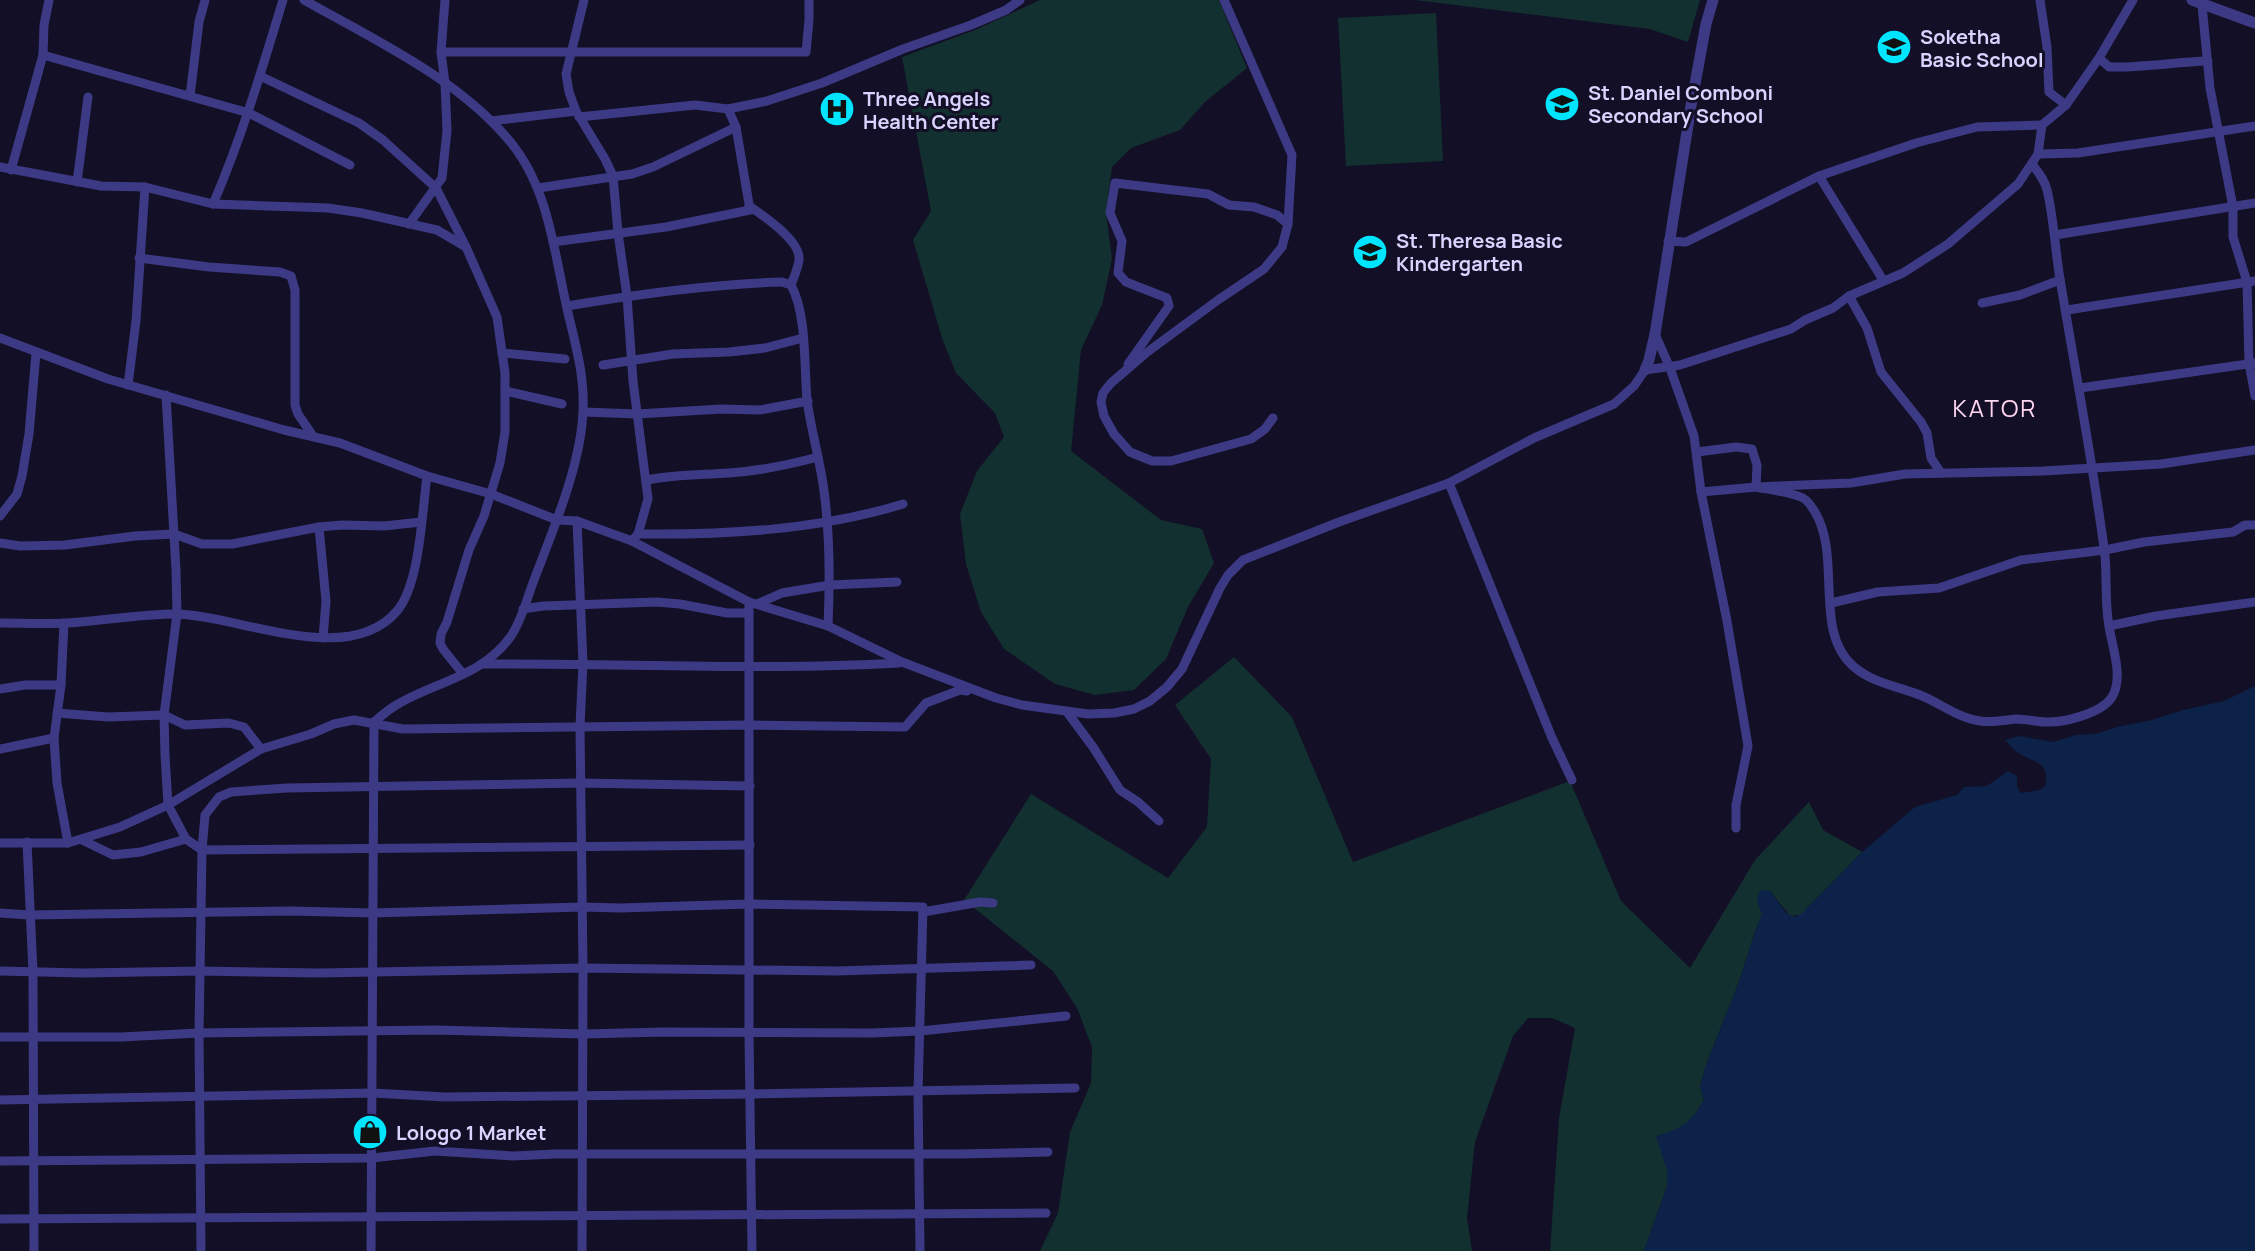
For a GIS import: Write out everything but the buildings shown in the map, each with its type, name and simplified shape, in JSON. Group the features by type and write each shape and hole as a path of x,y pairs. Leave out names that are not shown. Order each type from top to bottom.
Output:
{"street":[{"path":"11,170 43,55 49,0"},
{"path":"190,96 199,22 205,0"},
{"path":"213,204 249,113 283,0"},
{"path":"304,0 445,83 491,121 515,148 538,188 581,366 584,412 577,454 557,520 511,635 482,664 397,704 374,722"},
{"path":"409,224 442,178 447,131 441,52 445,0"},
{"path":"584,0 566,74 578,114 613,176 637,414 647,480 648,499 635,538"},
{"path":"441,52 806,52 809,0"},
{"path":"491,121 695,105 728,109 767,101 971,25 1006,10 1020,0"},
{"path":"1118,376 1264,269 1282,247 1288,224 1292,155 1224,0"},
{"path":"0,338 128,385 373,454 427,476 491,494 557,520 577,521 635,538 752,606 828,626 902,662 996,698 1070,713 1114,713 1134,709 1167,687 1182,669 1220,588 1243,560 1449,483 1534,438 1614,404 1634,386 1645,370 1655,334 1668,241 1706,24 1713,0"},
{"path":"2040,0 2049,92 2066,105"},
{"path":"1668,241 1686,242 1819,176 1916,143 1977,127 2042,125 2066,105 2099,58 2133,0"},
{"path":"2255,23 2200,2 2218,131 2233,207 2233,237 2251,281 2255,396"},
{"path":"43,55 249,113 350,165"},
{"path":"2099,58 2109,67 2208,61"},
{"path":"260,76 359,123 394,149 436,188 497,317 505,373 505,432 491,494 469,550 440,643 463,674"},
{"path":"77,182 88,97"},
{"path":"553,242 666,227 750,210 736,127 728,109"},
{"path":"1645,370 1670,368 1791,329 1833,308 1849,296 1903,273 1948,244 2018,184 2038,154 2042,125"},
{"path":"2038,154 2078,153 2255,126"},
{"path":"538,188 632,174 736,127"},
{"path":"1756,487 1805,499 1813,509 1824,532 1836,639 1852,666 1885,684 1985,722 2016,719 2056,722 2078,717 2112,698 2117,684 2109,626 2105,550 2047,187 2032,164"},
{"path":"0,167 101,186 145,187 213,204 328,208 362,213 437,230 466,247"},
{"path":"1819,176 1883,280"},
{"path":"1273,418 1265,429 1251,439 1171,461 1152,461 1130,452 1114,434 1104,416 1103,393 1169,306 1167,298 1126,282 1118,273 1122,241 1110,213 1115,183 1208,194 1229,205 1254,207 1277,215 1288,224"},
{"path":"128,385 136,321 145,187"},
{"path":"2055,235 2255,203"},
{"path":"749,206 794,241 799,260 791,285"},
{"path":"139,258 280,272 291,276 295,290 295,407 313,436"},
{"path":"1982,303 2020,295 2060,280"},
{"path":"2067,310 2251,281"},
{"path":"567,306 738,284 782,282 791,285 796,294 803,338 808,401 827,521 828,626"},
{"path":"1849,296 1867,328 1881,372 1921,422 1927,433 1931,458 1941,473"},
{"path":"1655,334 1694,436 1701,492 1748,746 1736,805 1736,828"},
{"path":"603,365 673,354 765,348 803,338"},
{"path":"0,516 17,494 22,476 36,353"},
{"path":"502,353 565,359"},
{"path":"2080,388 2252,363"},
{"path":"505,391 562,404"},
{"path":"166,395 177,614 164,715 168,805 186,839 202,850 750,845"},
{"path":"584,412 637,414 760,410 808,401"},
{"path":"1697,452 1736,447 1752,449 1757,465 1756,487"},
{"path":"1701,492 1851,483 1905,474 2161,464 2255,450"},
{"path":"647,480 674,474 772,469 818,457"},
{"path":"0,623 64,623 177,614 292,636 323,638 369,630 396,612 406,598 414,576 427,476"},
{"path":"1449,483 1552,738 1572,780"},
{"path":"635,538 827,521 867,515 903,504"},
{"path":"577,521 583,663 580,726 582,1251"},
{"path":"0,543 65,545 174,534 202,544 232,544 319,527 421,522"},
{"path":"1831,603 1878,592 1939,588 2021,560 2233,532 2245,525 2255,525"},
{"path":"319,527 326,601 323,638"},
{"path":"523,609 657,602 727,613 782,593 830,585 897,582"},
{"path":"2109,626 2255,602"},
{"path":"752,606 749,904 752,1251"},
{"path":"64,623 54,738 57,783 68,843"},
{"path":"482,664 824,667 902,662"},
{"path":"0,689 61,685"},
{"path":"0,843 68,843 120,827 168,805 261,749 354,720 403,729 750,725 905,727 926,703 960,690 1070,713 1120,790 1159,821"},
{"path":"57,713 108,717 164,715 185,725 229,723 244,727 261,749"},
{"path":"371,1251 374,722"},
{"path":"0,749 54,738"},
{"path":"201,1251 199,1033 202,850 205,815 213,803 224,794 287,788 580,783 750,786"},
{"path":"82,840 113,855 141,852 186,839"},
{"path":"27,842 33,972 34,1251"},
{"path":"923,912 980,902 993,903"},
{"path":"0,913 373,913 749,904 923,907 918,1092 920,1251"},
{"path":"0,971 261,973 583,968 837,971 1031,965"},
{"path":"0,1037 437,1030 583,1034 920,1031 1066,1016"},
{"path":"0,1100 372,1093 445,1097 1075,1088"},
{"path":"0,1161 372,1158 435,1151 513,1156 1048,1152"},
{"path":"0,1219 1046,1213"}],"green space":[{"path":"1040,0 1219,0 1247,68 1205,102 1180,130 1131,148 1112,167 1106,212 1112,259 1102,305 1081,350 1071,451 1161,520 1202,529 1214,563 1188,607 1166,659 1134,690 1095,695 1055,684 1004,649 981,612 966,564 960,514 977,471 1004,437 995,413 956,373 943,341 913,240 931,211 902,57 975,30"},
{"path":"1415,0 1700,0 1688,42 1650,29"},
{"path":"1436,13 1443,161 1346,166 1338,18"},
{"path":"1234,657 1292,717 1353,862 1570,781 1621,901 1690,968 1755,860 1809,802 1823,830 1862,852 1801,915 1790,916 1770,891 1757,899 1762,915 1706,1065 1700,1086 1704,1100 1685,1124 1657,1137 1667,1170 1667,1186 1644,1251 1550,1251 1559,1118 1575,1028 1552,1018 1528,1018 1513,1036 1475,1142 1467,1218 1472,1251 1040,1251 1058,1213 1070,1132 1091,1083 1092,1047 1077,1008 1053,971 964,900 1031,794 1168,878 1207,827 1211,759 1175,705"}],"water":[{"path":"2255,686 2255,1251 1644,1251 1667,1186 1667,1170 1656,1136 1684,1124 1704,1100 1700,1086 1706,1065 1762,915 1757,899 1760,890 1770,891 1786,913 1795,917 1862,852 1915,807 1957,795 1964,787 1987,786 2008,771 2017,776 2017,787 2021,793 2040,790 2046,785 2043,767 2018,753 2005,740 2020,736 2053,742 2076,735 2096,734 2224,701"}],"place":[{"name":"Soketha Basic School","path":"1894,47"},
{"name":"St. Daniel Comboni Secondary School","path":"1562,104"},
{"name":"Three Angels Health Center","path":"837,109"},
{"name":"St. Theresa Basic Kindergarten","path":"1370,252"},
{"name":"Lologo 1 Market","path":"370,1132"}],"district":[{"name":"KATOR","path":"1995,407"}]}
